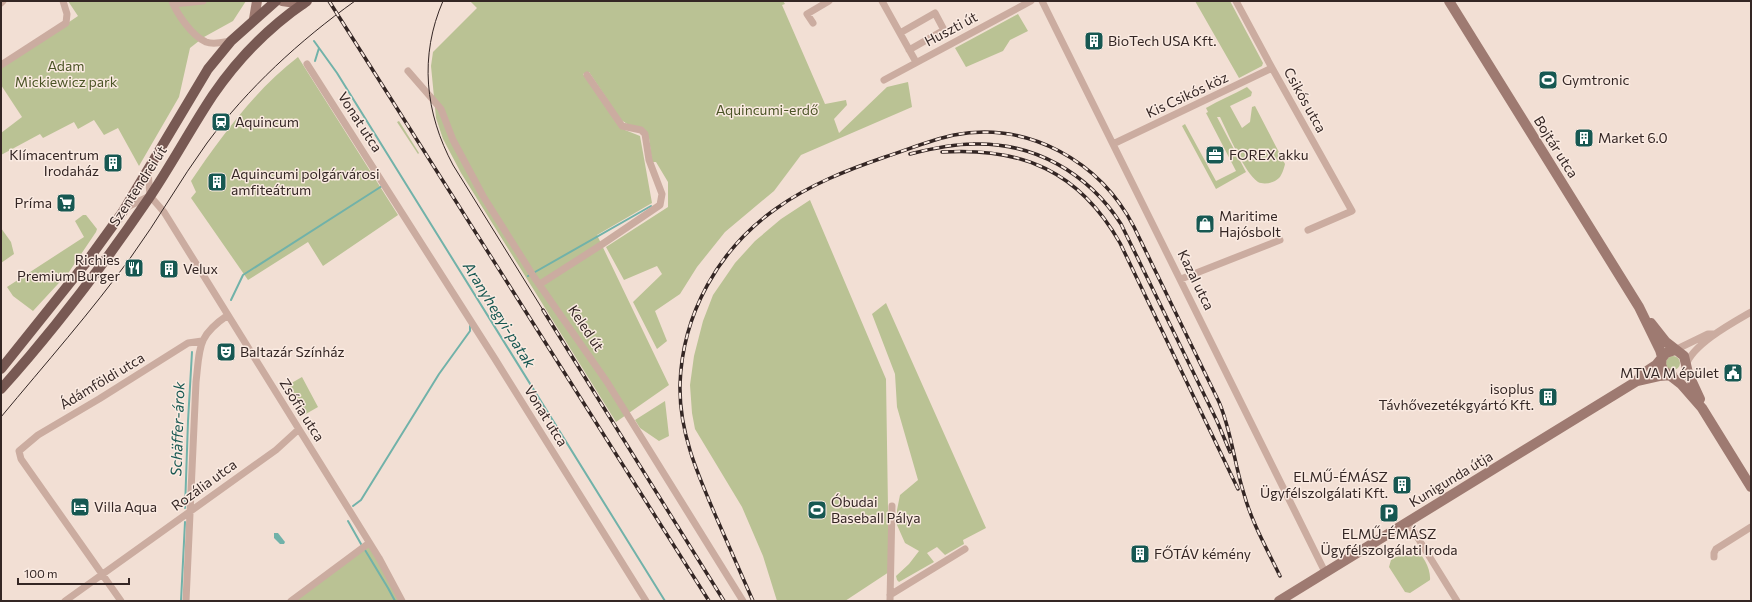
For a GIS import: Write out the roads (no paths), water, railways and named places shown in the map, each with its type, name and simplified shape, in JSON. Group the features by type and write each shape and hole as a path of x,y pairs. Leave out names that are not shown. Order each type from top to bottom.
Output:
{"main road":[{"name":"Szentendrei út","path":"1,369 85,264 126,208 192,93 208,69 254,19 276,1"},
{"name":"Szentendrei út","path":"1,389 89,282 150,196 213,94 264,34 305,2"}],"street":[{"path":"1,65 66,22 67,14 63,1"},
{"path":"203,1 173,3 178,14 197,36 207,42 232,42"},
{"path":"254,19 257,1"},
{"name":"Szentendrei út","path":"282,1 305,2"},
{"path":"813,23 807,14 829,1"},
{"path":"882,1 916,62"},
{"name":"Huszti út","path":"884,80 1020,3 1030,1"},
{"name":"Kazal utca","path":"1042,1 1325,572"},
{"name":"Csikós utca","path":"1236,1 1352,211 1308,230"},
{"name":"Bojtár utca","path":"1448,1 1639,307 1662,338 1675,350"},
{"path":"900,32 935,13 944,30 909,50"},
{"name":"Vonat utca","path":"307,64 487,346 646,601"},
{"name":"Kis Csikós köz","path":"1113,144 1272,68"},
{"name":"Keled út","path":"408,71 441,109 453,140 468,170 532,274 607,382 743,601"},
{"path":"540,284 660,205 662,194 649,160 645,134 640,130 622,126 587,75"},
{"path":"126,208 150,196 148,171"},
{"name":"Zsófia utca","path":"150,196 164,212 369,543 402,601"},
{"path":"1181,279 1280,240"},
{"name":"Bojtár utca","path":"1639,307 1662,357"},
{"name":"Kunigunda útja","path":"1279,601 1637,381 1659,376 1677,375 1681,373 1692,354 1715,334 1751,312"},
{"path":"186,601 196,382 202,341 209,329 228,315"},
{"name":"Kunigunda útja","path":"1637,381 1641,375 1656,365 1669,351 1675,350 1708,334 1715,334"},
{"name":"Ádámföldi utca","path":"102,574 21,459 19,451 38,435 188,344 202,341"},
{"path":"1675,350 1684,356 1686,366 1702,408"},
{"path":"1662,357 1662,368 1665,373 1681,384 1702,408 1751,487"},
{"name":"Rozália utca","path":"65,601 276,450 299,430"},
{"path":"890,598 892,506"},
{"path":"1408,522 1457,601"},
{"path":"1714,557 1716,549 1751,527"},
{"path":"291,601 369,543"},
{"path":"890,598 965,550"},
{"path":"102,574 121,601"}],"water":[{"path":"274,533 278,533 285,542 284,544 280,544 274,538"}],"waterway":[{"name":"Aranyhegyi-patak","path":"314,41 337,73 665,601"},
{"path":"315,61 319,48"},
{"name":"Schäffer-árok","path":"231,300 243,275 382,186"},
{"path":"528,276 651,206"},
{"path":"353,506 361,500 439,374 470,331 470,326"},
{"name":"Schäffer-árok","path":"185,508 192,352"},
{"path":"348,521 361,544"},
{"name":"Schäffer-árok","path":"181,601 185,522"},
{"path":"365,550 395,601"}],"tram line":[{"path":"1,417 68,338 116,277 141,243 197,157 240,103 257,84 294,49 355,1"},
{"path":"443,1 435,22 430,43 428,63 428,84 436,125 453,165 543,310"}],"railway":[{"path":"329,1 709,601"},
{"path":"753,601 710,503 686,437 680,385 682,359 696,308 721,263 738,243 756,224 789,200 815,185 843,173 927,142 954,135 982,132 1009,134 1035,141 1059,151 1082,165 1102,183 1120,204 1134,227 1219,402 1227,425 1247,505 1260,536 1280,576"},
{"path":"910,154 941,147 965,144 996,145 1017,148 1058,164 1093,190 1108,206 1121,224 1217,421 1230,452"},
{"path":"942,152 998,154 1023,160 1046,169 1067,181 1086,198 1104,218 1120,243 1238,489"},
{"path":"543,310 724,601"}],"place":[{"name":"BioTech USA Kft.","path":"1094,41"},
{"name":"Gymtronic","path":"1548,80"},
{"name":"Aquincum","path":"221,122"},
{"name":"Market 6.0","path":"1584,138"},
{"name":"FOREX akku","path":"1215,155"},
{"name":"Klímacentrum Irodaház","path":"113,163"},
{"name":"Aquincumi polgárvárosi amfiteátrum","path":"217,182"},
{"name":"Príma","path":"66,203"},
{"name":"Maritime Hajósbolt","path":"1205,224"},
{"name":"Richies Premium Burger","path":"134,268"},
{"name":"Velux","path":"169,269"},
{"name":"Baltazár Színház","path":"226,352"},
{"name":"MTVA M épület","path":"1733,373"},
{"name":"isoplus Távhővezetékgyártó Kft.","path":"1548,397"},
{"name":"ELMŰ-ÉMÁSZ Ügyfélszolgálati Kft.","path":"1402,485"},
{"name":"Villa Aqua","path":"80,507"},
{"name":"Óbudai Baseball Pálya","path":"817,510"},
{"name":"ELMŰ-ÉMÁSZ Ügyfélszolgálati Iroda","path":"1389,513"},
{"name":"FŐTÁV kémény","path":"1140,554"}],"park label":[{"name":"Adam Mickiewicz park","path":"66,74"},
{"name":"Aquincumi-erdő","path":"767,110"}]}
